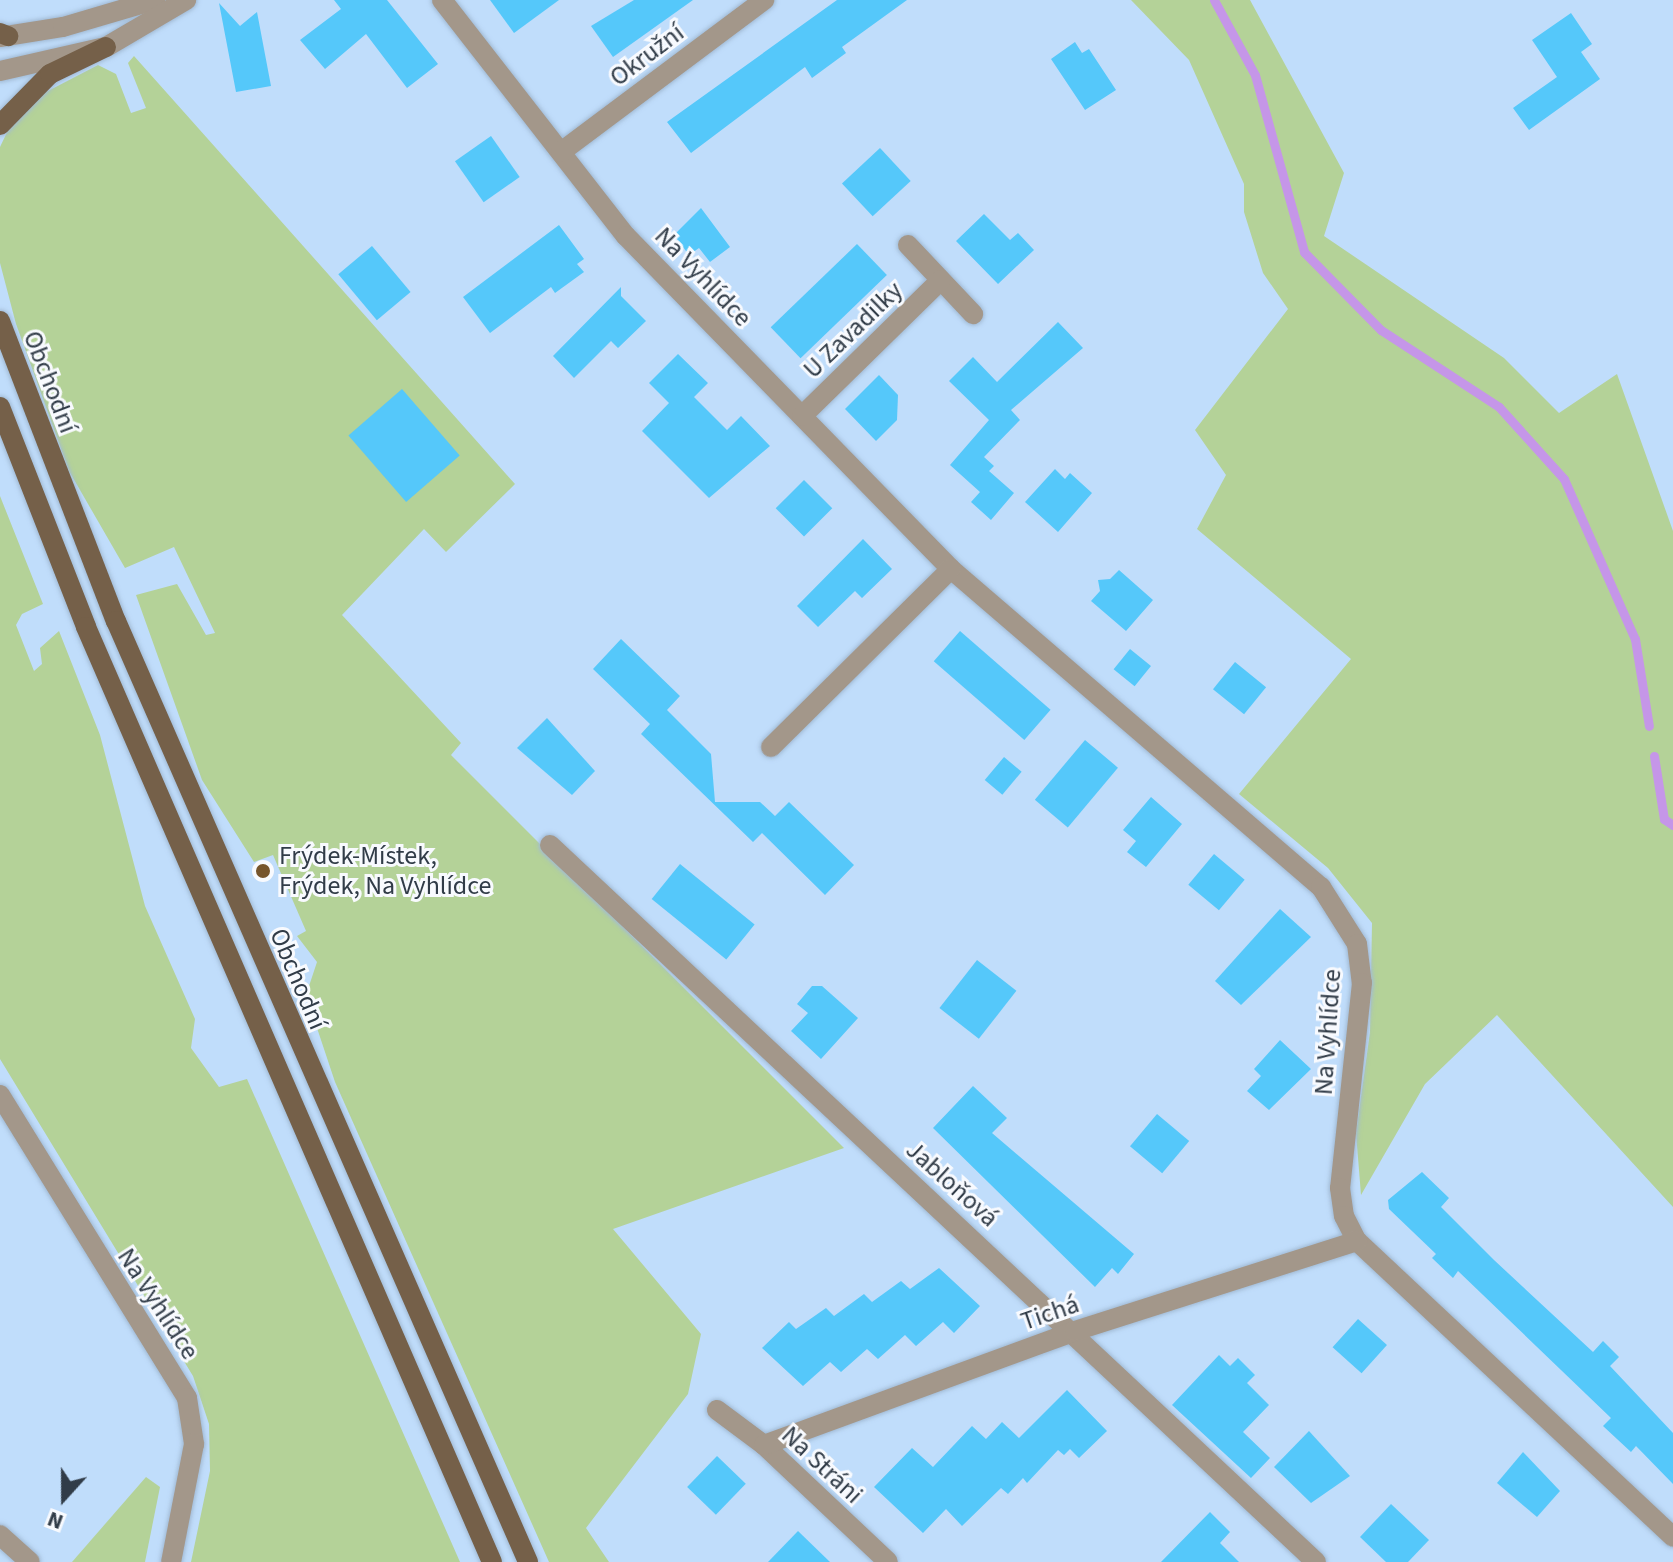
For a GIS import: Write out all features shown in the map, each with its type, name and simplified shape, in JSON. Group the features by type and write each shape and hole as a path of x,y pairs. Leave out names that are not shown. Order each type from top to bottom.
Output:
{"main road":[{"path":"0,125 50,74 106,47"},
{"name":"Obchodní","path":"0,321 116,621 528,1562"},
{"name":"Obchodní","path":"0,407 86,627 492,1562"}],"street":[{"path":"3,35 155,0"},
{"path":"0,71 106,47 186,0"},
{"name":"Na Vyhlídce","path":"442,0 626,236 951,569 1321,887 1357,944 1362,983 1340,1188 1344,1216 1357,1241 1673,1537"},
{"name":"Okružní","path":"561,152 764,0"},
{"name":"U Zavadilky","path":"908,245 973,314"},
{"name":"U Zavadilky","path":"802,416 941,280"},
{"path":"771,747 951,569"},
{"name":"Jabloňová","path":"550,845 1075,1331 1316,1562"},
{"name":"Na Vyhlídce","path":"0,1095 187,1398 194,1444 171,1562"},
{"name":"Tichá","path":"764,1445 1075,1331 1357,1241"},
{"name":"Na Stráni","path":"717,1410 764,1445 888,1562"},
{"path":"0,1535 30,1562"}],"green space":[{"path":"1131,0 1250,0 1344,173 1324,236 1504,358 1559,413 1617,374 1673,531 1673,1207 1497,1015 1425,1084 1361,1195 1356,1133 1370,1032 1372,923 1328,868 1239,794 1351,659 1197,529 1226,475 1195,430 1288,309 1263,273 1244,212 1244,184 1189,60"},
{"path":"134,56 515,484 446,552 424,529 342,615 461,743 451,755 844,1148 613,1229 701,1334 688,1394 586,1528 609,1562 549,1562 335,1082 306,995 317,962 297,936 306,931 273,855 254,862 202,780 136,595 177,584 206,635 215,633 174,547 125,568 69,471 16,324 0,263 0,147 10,126 46,92 98,65 116,74 131,113 146,108 128,63"},
{"path":"0,496 43,604 22,614 16,625 34,671 42,664 40,648 59,631 100,735 145,906 195,1019 191,1048 219,1087 247,1079 460,1562 191,1562 210,1471 209,1424 193,1376 0,1059"},
{"path":"146,1477 160,1487 145,1562 72,1562"}],"building":[{"path":"334,0 387,0 438,64 407,88 366,34 325,69 300,40 341,9"},
{"path":"490,0 559,0 514,33"},
{"path":"634,0 693,0 613,57 591,26"},
{"path":"837,0 907,0 842,47 846,53 812,78 805,67 691,153 667,122"},
{"path":"219,3 240,26 257,12 271,86 236,92"},
{"path":"1571,13 1592,44 1581,52 1600,79 1529,130 1513,108 1557,77 1532,40"},
{"path":"1075,42 1082,53 1089,49 1116,90 1085,110 1051,59"},
{"path":"491,136 520,177 484,202 455,161"},
{"path":"880,148 911,181 873,216 842,183"},
{"path":"701,208 730,247 710,262 699,248 689,255 674,235"},
{"path":"984,214 1010,240 1018,233 1034,250 998,284 956,241"},
{"path":"559,225 584,259 577,264 584,272 555,293 551,287 490,333 463,297"},
{"path":"857,244 887,275 801,358 771,327"},
{"path":"372,246 411,292 377,320 338,274"},
{"path":"621,287 621,296 646,321 618,348 611,341 574,378 553,356"},
{"path":"1058,322 1083,348 1011,410 1020,420 984,457 994,466 989,471 1014,493 991,520 971,502 980,492 950,465 989,420 949,381 973,357 997,382"},
{"path":"678,354 708,383 694,397 727,430 741,416 770,446 709,498 642,431 669,403 649,383"},
{"path":"879,375 898,395 897,420 876,441 845,409"},
{"path":"402,389 460,455 406,502 348,436"},
{"path":"1055,469 1065,479 1070,473 1092,493 1058,532 1025,502"},
{"path":"804,480 832,508 804,537 776,508"},
{"path":"863,539 892,569 862,598 855,591 818,627 797,606"},
{"path":"1119,570 1153,600 1126,631 1091,601 1100,591 1098,580 1110,579"},
{"path":"960,631 1051,710 1024,740 934,661"},
{"path":"621,639 680,696 667,710 711,754 715,802 760,802 775,816 789,802 854,865 825,895 762,833 753,842 641,734 650,724 593,669"},
{"path":"1130,649 1151,666 1135,686 1114,669"},
{"path":"1235,662 1266,687 1244,714 1213,689"},
{"path":"547,718 595,771 572,795 517,748"},
{"path":"1085,740 1118,768 1068,827 1035,800"},
{"path":"1004,757 1022,772 1002,795 985,780"},
{"path":"1151,797 1182,824 1146,867 1127,852 1136,841 1123,830"},
{"path":"1214,854 1245,880 1219,910 1188,885"},
{"path":"680,864 755,924 726,959 652,899"},
{"path":"1280,909 1311,937 1241,1005 1215,981"},
{"path":"977,960 1016,991 979,1039 939,1008"},
{"path":"812,986 822,986 858,1018 821,1059 791,1031 808,1013 797,1004"},
{"path":"1280,1040 1311,1069 1269,1110 1247,1091 1261,1076 1254,1069"},
{"path":"973,1086 1007,1118 992,1133 1134,1254 1118,1274 1112,1268 1095,1287 933,1128"},
{"path":"1157,1114 1189,1141 1162,1173 1130,1146"},
{"path":"1422,1172 1449,1198 1441,1207 1494,1260 1593,1352 1603,1341 1619,1357 1610,1366 1673,1433 1673,1484 1636,1446 1631,1452 1603,1426 1611,1418 1458,1271 1453,1278 1432,1258 1436,1254 1389,1209 1388,1200"},
{"path":"939,1268 980,1306 954,1333 943,1322 916,1346 905,1335 878,1359 867,1349 841,1372 830,1362 803,1386 762,1348 789,1322 796,1329 826,1308 834,1316 864,1294 872,1302 901,1281 910,1289"},
{"path":"1358,1319 1387,1345 1362,1373 1333,1347"},
{"path":"1219,1355 1230,1366 1238,1358 1255,1375 1247,1383 1269,1405 1243,1432 1270,1458 1251,1478 1172,1405"},
{"path":"1067,1390 1107,1431 1079,1458 1070,1449 1064,1455 1058,1450 1027,1483 1023,1478 1008,1494 1001,1488 962,1526 946,1509 923,1533 874,1487 912,1448 933,1467 972,1426 986,1439 1002,1422 1019,1438"},
{"path":"1309,1431 1350,1476 1311,1503 1274,1467"},
{"path":"1523,1452 1560,1491 1537,1517 1497,1483"},
{"path":"717,1456 746,1484 716,1515 687,1487"},
{"path":"1391,1504 1429,1540 1408,1562 1386,1562 1360,1537"},
{"path":"1210,1512 1230,1532 1220,1543 1239,1562 1161,1562"},
{"path":"798,1531 830,1562 768,1562"}],"waterway":[{"path":"1214,0 1255,75 1304,252 1381,330 1499,407 1564,479 1635,639 1649,726"},
{"path":"1654,756 1664,819 1673,825"}],"place":[{"name":"Frýdek-Místek, Frýdek, Na Vyhlídce","path":"263,871"}]}
